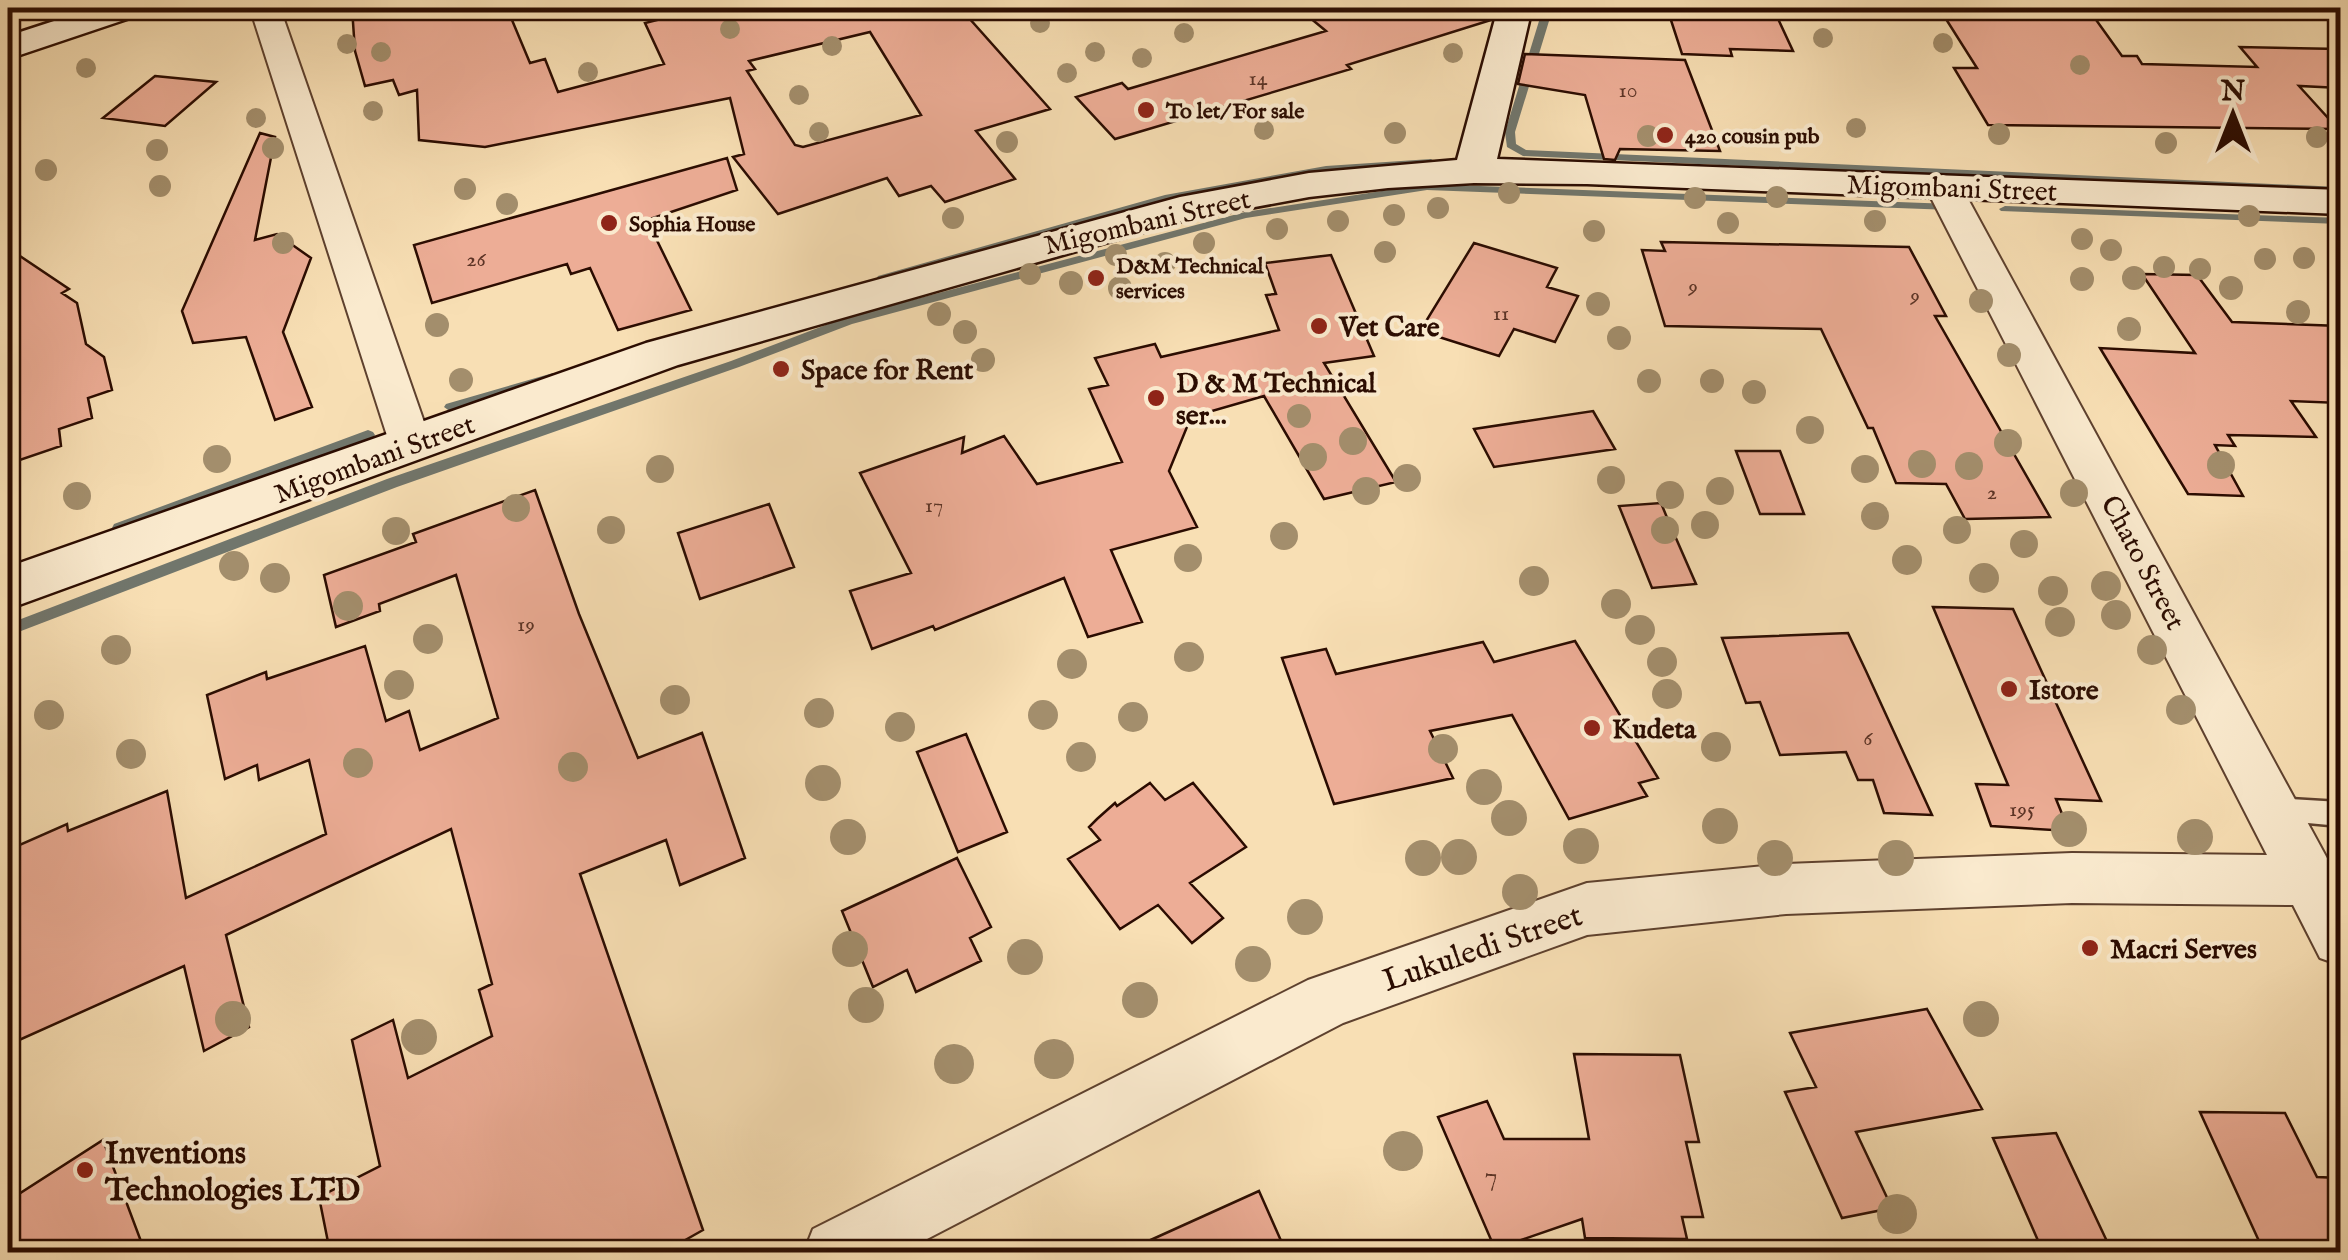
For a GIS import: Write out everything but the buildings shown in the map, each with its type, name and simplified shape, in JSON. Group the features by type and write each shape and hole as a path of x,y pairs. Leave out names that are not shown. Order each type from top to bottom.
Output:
{"main road":[{"path":"8,48 127,8"},
{"path":"1474,171 1516,8"},
{"name":"Migombani Street","path":"8,588 662,354 1180,209 1309,185 1474,171 2340,202"}],"street":[{"path":"265,8 411,445"},
{"name":"Chato Street","path":"1943,186 2340,939"},
{"name":"Lukuledi Street","path":"836,1252 1328,1000 1587,909 1786,889 2072,878 2310,880"}],"lane":[{"path":"2273,810 2340,814"}],"waterway":[{"path":"1548,8 1510,132 1511,145 1523,153 2340,190"},
{"path":"882,279 1165,198 1326,169 1431,162"},
{"path":"8,630 392,483 848,321 1245,215 1427,187 1951,207"},
{"path":"2005,209 2340,221"},
{"path":"451,407 553,377"},
{"path":"119,528 368,435"}],"place":[{"name":"To let/ For sale","path":"1146,110"},
{"name":"420 cousin pub","path":"1665,135"},
{"name":"Sophia House","path":"609,223"},
{"name":"D&M Technical services","path":"1096,278"},
{"name":"Vet Care","path":"1319,326"},
{"name":"Space for Rent","path":"781,369"},
{"name":"D & M Technical ser...","path":"1156,398"},
{"name":"Istore","path":"2009,689"},
{"name":"Kudeta","path":"1592,728"},
{"name":"Macri Serves","path":"2090,948"},
{"name":"Inventions Technologies LTD","path":"85,1170"}]}
